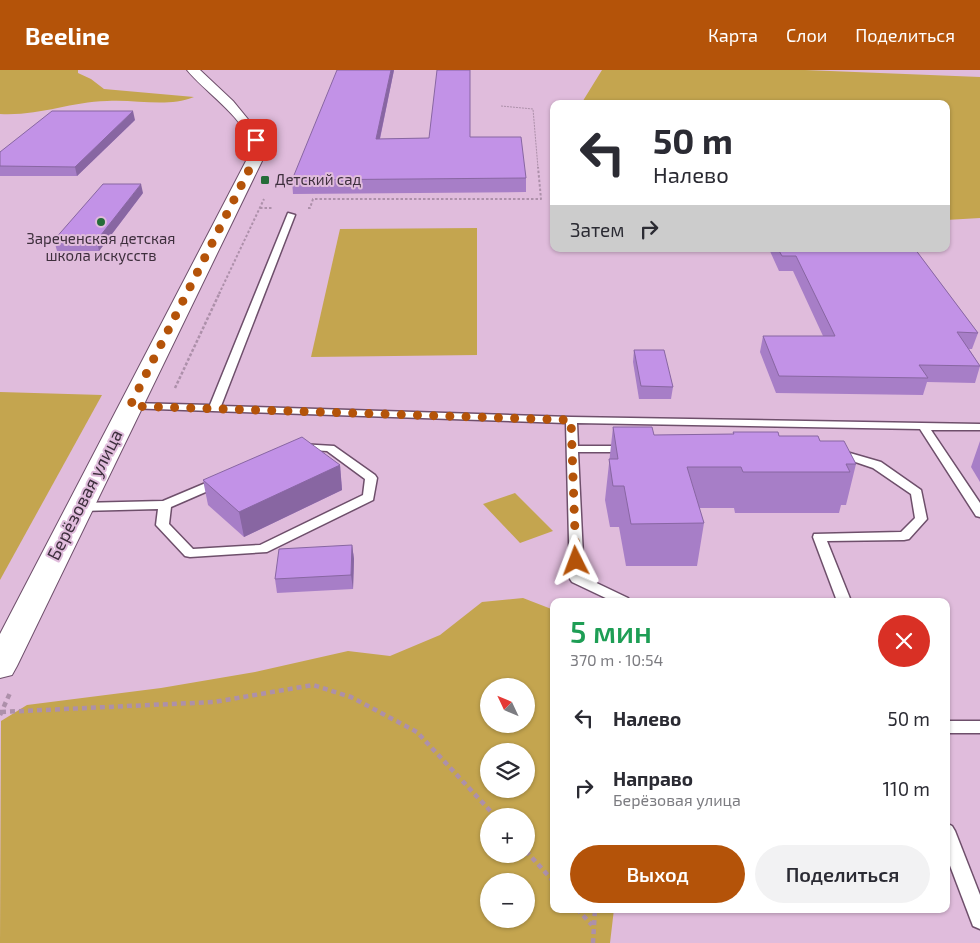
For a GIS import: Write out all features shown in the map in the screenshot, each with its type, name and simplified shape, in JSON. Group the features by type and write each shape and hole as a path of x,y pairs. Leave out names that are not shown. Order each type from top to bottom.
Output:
{"street":[{"name":"Берёзовая улица","path":"3,656 254,160 257,150 256,140 244,122 193,70"}],"lane":[{"path":"215,407 291,215"},
{"path":"130,406 215,407 571,420 980,427"},
{"path":"571,420 577,579 616,598"},
{"path":"924,427 980,513"},
{"path":"165,505 162,524 190,552 262,549 369,497 371,478 330,448 298,447 289,451"},
{"path":"571,448 638,449"},
{"path":"819,451 838,452 877,466 917,493 921,519 904,536 819,537 843,598"},
{"path":"80,507 165,505 227,478"},
{"path":"950,727 980,727"},
{"path":"950,841 980,920"}],"path":[{"path":"301,208 310,208 313,199 541,198 533,109 501,106"},
{"path":"260,208 273,208"},
{"path":"1,712 214,702 313,685 352,697 417,732 488,808"},
{"path":"535,861 550,878"},
{"path":"581,913 592,926"},
{"path":"593,943 592,926 594,913"}],"shaded area":[{"path":"0,70 78,70 78,73 91,79 104,89 194,97 162,103 93,102 28,113 0,114"},
{"path":"602,70 805,70 980,77 980,218 950,220 950,100 583,100"},
{"path":"477,228 477,355 311,357 340,229"},
{"path":"0,392 102,395 0,580"},
{"path":"515,493 553,531 520,543 483,504"},
{"path":"523,598 550,608 550,913 614,913 610,943 0,943 1,721 27,705 161,688 255,672 348,651 390,656 440,635 482,602"}],"building":[{"path":"337,70 391,70 376,139 429,138 437,70 470,70 470,137 521,137 526,178 292,180"},
{"path":"52,111 133,111 75,167 0,166 0,152"},
{"path":"103,184 141,184 97,240 54,240"},
{"path":"780,252 917,252 978,333 957,332 980,366 919,365 928,378 779,376 763,336 835,336 796,256 782,256"},
{"path":"634,350 664,350 673,387 641,386"},
{"path":"613,427 652,427 654,435 778,432 779,436 818,436 820,441 844,441 856,464 846,464 850,472 743,472 741,467 687,467 704,523 631,524 624,486 613,486 609,459 618,459"},
{"path":"302,437 340,465 239,512 203,480"},
{"path":"352,545 351,575 275,579 279,549"}],"place":[{"name":"Детский сад","path":"265,180"},
{"name":"Зареченская детская школа искусств","path":"101,222"}],"route":[{"path":"256,140 257,150 254,160 239,192 195,275 130,406 184,406 571,420 576,561"}]}
